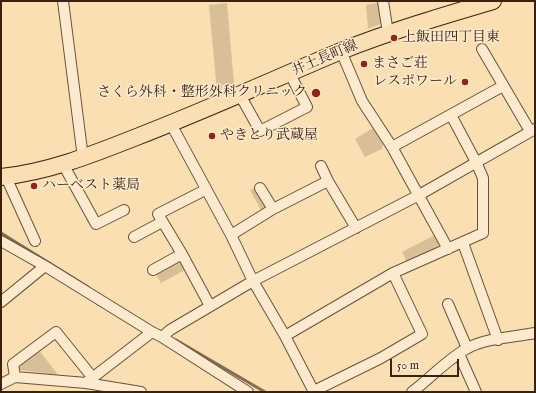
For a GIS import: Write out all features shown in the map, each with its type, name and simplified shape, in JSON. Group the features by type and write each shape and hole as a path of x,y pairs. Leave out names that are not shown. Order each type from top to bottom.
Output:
{"main road":[{"name":"井土長町線","path":"4,177 33,172 83,158 171,124 341,51 388,33 494,1"}],"street":[{"path":"63,1 75,105 83,158"},
{"path":"383,1 388,33"},
{"path":"165,334 253,281 419,195 533,130 503,86 482,49"},
{"path":"341,51 362,101 392,147 448,249"},
{"path":"240,95 260,131 307,107 290,74"},
{"path":"392,147 503,86"},
{"path":"286,336 393,273 483,233 483,178 451,115"},
{"path":"171,124 205,190 231,235 253,281 286,336 314,391 381,358 422,334 393,273"},
{"path":"63,164 96,224 124,210"},
{"path":"321,166 328,181 356,228"},
{"path":"4,177 35,241"},
{"path":"231,235 273,209 328,181"},
{"path":"260,188 273,209"},
{"path":"205,190 158,214 182,254 210,306"},
{"path":"134,237 162,222"},
{"path":"1,241 45,266 152,332 165,334 248,392"},
{"path":"462,243 498,340"},
{"path":"153,270 182,254"},
{"path":"1,302 45,266"},
{"path":"448,304 476,392"},
{"path":"15,377 13,364 56,332 89,380"},
{"path":"89,380 152,332"},
{"path":"412,392 432,374 463,351 479,343 535,333"},
{"path":"1,384 15,377 74,382 89,380 137,392"},
{"path":"74,382 76,392"}],"shaded area":[{"path":"381,2 384,18 381,24 368,29 366,5"},
{"path":"227,3 234,84 217,92 209,5"},
{"path":"373,128 383,144 382,149 365,157 355,139"},
{"path":"257,187 269,205 261,210 250,190"},
{"path":"435,235 439,242 437,248 408,264 402,252"},
{"path":"178,259 185,270 161,283 154,272"},
{"path":"39,350 58,375 20,370 18,365"}],"waterway":[{"path":"1,233 88,287"},
{"path":"176,340 265,392"}],"place":[{"name":"上飯田四丁目東","path":"394,38"},
{"name":"まさご荘","path":"364,64"},
{"name":"レスポワール","path":"465,82"},
{"name":"さくら外科・整形外科クリニック","path":"316,93"},
{"name":"やきとり武蔵屋","path":"212,136"},
{"name":"ハーベスト薬局","path":"34,186"}]}
